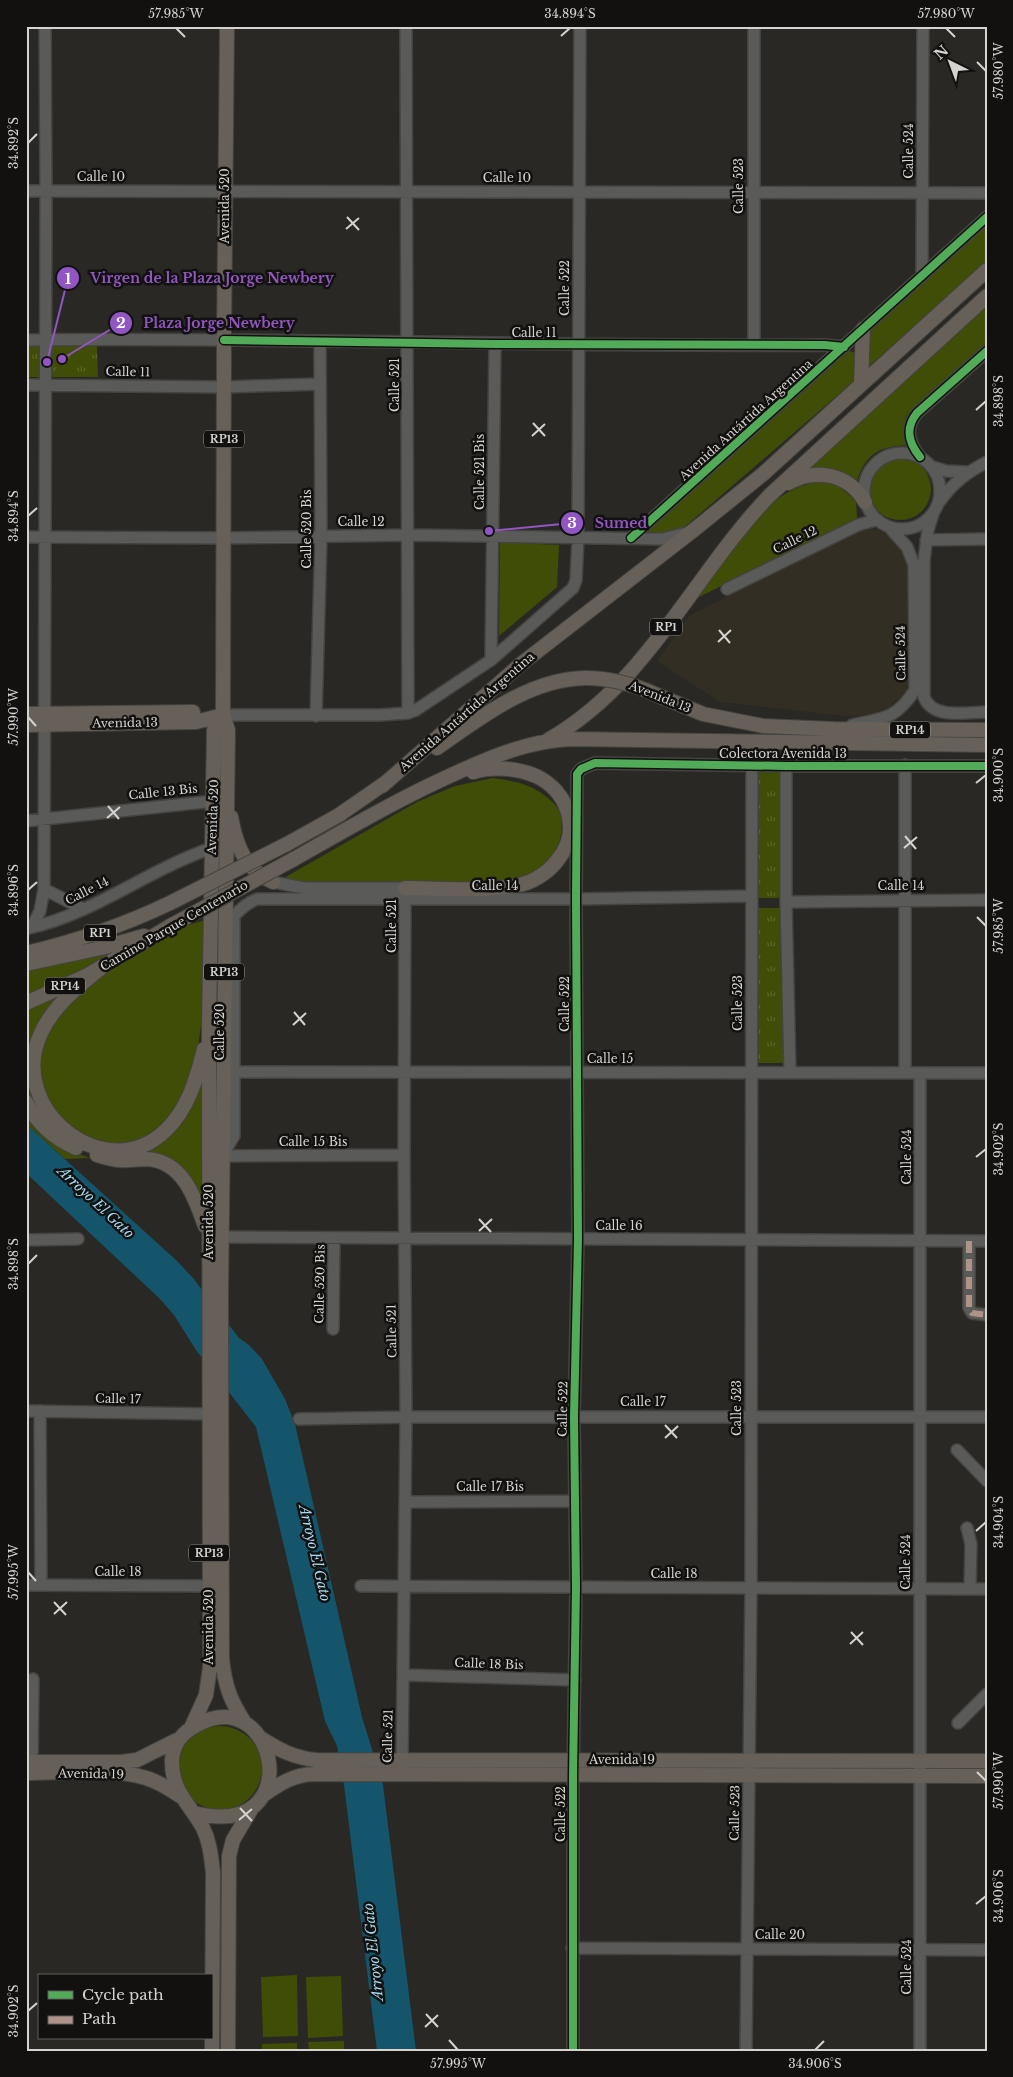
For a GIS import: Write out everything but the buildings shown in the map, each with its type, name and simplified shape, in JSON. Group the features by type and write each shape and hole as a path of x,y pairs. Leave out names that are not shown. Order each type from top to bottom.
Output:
{"main road":[{"name":"Avenida 520","path":"215,1238 222,1156 228,730 223,715 227,26"},
{"name":"Avenida Antártida Argentina","path":"382,786 521,664 695,530 763,474 987,270"},
{"path":"770,495 987,296"},
{"path":"861,384 863,329"},
{"path":"770,495 799,478 814,474 827,474 854,488 865,502"},
{"name":"RP1","path":"450,775 502,753 545,741 573,725 634,669 748,518 770,495"},
{"name":"Avenida 13","path":"287,844 339,815 483,716 514,698 551,684 585,678 601,678 626,682 704,714 747,724 780,728 987,730"},
{"name":"Avenida 13","path":"26,725 45,719 196,712 223,715"},
{"name":"Avenida 13","path":"26,714 45,719"},
{"name":"Avenida 520","path":"190,1728 206,1695 210,1667 210,1373 215,1238 209,1025 214,730 223,715"},
{"name":"RP14","path":"545,741 987,745"},
{"path":"406,894 524,884 554,866 568,844 571,828 568,809 558,794 537,777 513,770 496,768 460,775 450,775"},
{"name":"Camino Parque Centenario","path":"26,1004 102,967 169,927 370,816 450,775"},
{"path":"226,789 233,826 242,855 252,868 273,882"},
{"name":"Camino Parque Centenario","path":"26,953 58,946 112,929 170,903 287,844"},
{"name":"RP1","path":"26,964 123,942 169,927"},
{"path":"102,967 58,1005 41,1032 34,1055 34,1074 42,1101 54,1122 73,1137 98,1147 124,1150 142,1146 159,1136 174,1121 190,1094 202,1057 209,1025"},
{"path":"26,1102 42,1124 69,1145 94,1155 119,1160 148,1159 171,1167 183,1178 215,1238"},
{"name":"Avenida 520","path":"214,1294 222,1387 222,1659 229,1696 245,1722"},
{"name":"RP13","path":"177,1740 190,1728 203,1721 231,1718 245,1722 262,1739 268,1752 271,1766 270,1780 265,1794 252,1808 233,1840 229,1862 228,2051"},
{"name":"Avenida 19","path":"262,1739 281,1751 300,1758 316,1760 339,1767"},
{"path":"177,1740 172,1759 173,1778 180,1796 194,1813 209,1842 212,1872 212,2051"},
{"name":"Avenida 19","path":"28,1766 137,1760 177,1740"},
{"name":"Avenida 19","path":"402,1768 573,1760 920,1775 987,1776"},
{"name":"Avenida 19","path":"265,1794 286,1779 301,1774 339,1767 573,1775 919,1760 987,1762"},
{"name":"Avenida 19","path":"28,1766 122,1773 147,1779 166,1787 180,1796"},
{"name":"RP13","path":"194,1813 214,1818 234,1816 252,1808"}],"street":[{"path":"29,928 40,911 44,889 45,26"},
{"name":"Calle 521","path":"406,26 409,535 408,713"},
{"name":"Calle 522","path":"576,580 578,538 580,26"},
{"name":"Calle 523","path":"754,26 754,345"},
{"name":"Calle 524","path":"922,276 923,26"},
{"name":"Calle 10","path":"26,191 987,193"},
{"name":"Avenida Antártida Argentina","path":"630,538 987,217"},
{"name":"Calle 11","path":"26,340 825,345 844,347"},
{"name":"Calle 520 Bis","path":"316,716 321,536 320,342"},
{"name":"Calle 521 Bis","path":"491,660 495,344"},
{"path":"967,472 946,471 933,467 920,457 912,447 908,429 911,420 917,412 987,351"},
{"name":"Calle 11","path":"26,385 224,387 320,384"},
{"path":"865,502 864,487 868,473 878,462 891,454 905,453 920,457"},
{"name":"RP1","path":"865,502 869,512 876,520 890,528 906,530 915,528 933,514 952,485 967,472 987,462"},
{"name":"RP1","path":"933,467 939,478 941,490 939,503"},
{"name":"Calle 524","path":"933,514 926,540 924,560 924,697 929,707 940,712 987,712"},
{"name":"Calle 12","path":"727,589 858,525 876,520"},
{"name":"Calle 524","path":"833,729 885,718 894,714 905,706 915,690 914,565 907,547 890,528"},
{"name":"Calle 12","path":"26,537 224,538 409,535 672,538 695,530"},
{"path":"926,540 987,539"},
{"name":"Avenida Antártida Argentina","path":"408,713 429,703 491,660 565,597 573,588 576,580"},
{"name":"Avenida 13","path":"223,715 316,716 408,713"},
{"name":"Colectora Avenida 13","path":"581,768 596,763 752,766 987,766"},
{"path":"905,765 905,1073"},
{"name":"Calle 523","path":"746,2051 751,1588 752,766"},
{"path":"786,766 786,902 790,1073"},
{"name":"Calle 522","path":"573,2051 573,1760 576,1587 574,1417 578,1239 576,899 577,774 581,768"},
{"name":"Calle 13 Bis","path":"26,821 214,800"},
{"name":"Calle 14","path":"29,928 58,920 186,856 212,848"},
{"name":"Calle 14","path":"273,882 304,888 406,894 576,899 752,896"},
{"path":"44,889 83,909"},
{"name":"Calle 521","path":"402,1768 406,1502 404,1155 406,894"},
{"name":"Calle 14","path":"240,908 257,900 406,894"},
{"name":"Calle 14","path":"786,902 987,900"},
{"name":"Calle 520","path":"222,1156 234,1136 233,926 234,916 240,908"},
{"name":"Calle 15","path":"234,1072 987,1073"},
{"name":"Calle 524","path":"920,1073 920,2051"},
{"name":"Calle 15 Bis","path":"222,1156 404,1155"},
{"name":"Calle 16","path":"215,1238 987,1241"},
{"name":"Calle 520 Bis","path":"333,1330 334,1238"},
{"path":"26,1240 78,1239"},
{"path":"969,1241 969,1308 972,1314 987,1315"},
{"name":"Calle 17","path":"26,1411 210,1414"},
{"path":"40,1411 41,1585"},
{"name":"Calle 17","path":"299,1419 406,1417 987,1417"},
{"path":"957,1450 987,1481"},
{"name":"Calle 17 Bis","path":"406,1502 575,1501"},
{"path":"968,1528 971,1544 970,1589"},
{"name":"Calle 18","path":"26,1585 209,1586"},
{"name":"Calle 18","path":"361,1586 987,1589"},
{"name":"Calle 18 Bis","path":"403,1675 575,1680"},
{"path":"28,1766 33,1679"},
{"path":"958,1723 987,1694"},
{"name":"Calle 20","path":"572,1948 987,1950"}],"shaded area":[{"path":"876,529 891,537 902,548 907,565 908,690 880,715 843,716 720,702 657,661 690,615 860,531"}],"green space":[{"path":"987,224 987,262 867,368 870,328"},
{"path":"987,305 987,342 906,416 903,435 907,445 887,448 873,454 863,466 856,484 842,474 830,470 801,473"},
{"path":"26,346 97,346 98,377 26,377"},
{"path":"845,350 856,353 853,382 681,530 631,538"},
{"path":"894,458 906,458 922,467 929,477 931,489 929,501 922,511 906,520 894,520 883,515 874,506 869,495 869,483 874,472 883,463"},
{"path":"818,481 838,485 856,501 857,518 697,598 740,538 764,510 792,490"},
{"path":"500,542 559,545 557,587 499,636"},
{"path":"783,771 783,898 756,898 755,772"},
{"path":"493,778 520,783 538,791 548,798 560,812 562,824 556,853 549,864 533,874 503,883 304,883 282,879 417,802 455,786"},
{"path":"754,908 782,908 785,1063 758,1063"},
{"path":"205,920 203,1011 195,1069 173,1116 149,1138 114,1145 80,1137 61,1121 45,1098 38,1070 40,1041 58,1005 99,974 169,931"},
{"path":"124,946 58,983 26,998 26,969"},
{"path":"72,987 46,1014 34,1034 29,1057 31,1080 39,1102 52,1121 68,1137 89,1148 111,1153 135,1151 147,1148 163,1140 173,1130 188,1106 203,1071 205,1214 193,1186 173,1162 153,1153 111,1155 86,1149 61,1136 50,1127 33,1106 26,1090 26,1011"},
{"path":"26,1110 73,1152 90,1158 65,1159 26,1124"},
{"path":"212,1726 228,1726 244,1733 255,1744 262,1760 259,1784 250,1798 244,1803 228,1810 212,1810 196,1803 185,1792 178,1776 178,1760 185,1744 196,1733"},
{"path":"297,1975 298,2036 263,2037 261,1977"},
{"path":"341,1976 343,2036 308,2038 306,1977"},
{"path":"344,2041 344,2051 309,2051 308,2042"},
{"path":"297,2043 297,2051 262,2051 262,2044"}],"water":[{"name":"Arroyo El Gato","path":"26,1124 176,1260 193,1278 239,1338 249,1345 262,1359 285,1399 295,1424 362,1717 383,1785 416,2051 377,2051 344,1785 337,1746 325,1721 256,1427 196,1350 174,1315 160,1299 26,1173"}],"marked path":[{"path":"969,1241 969,1308 972,1313 987,1315"}],"cycle path":[{"path":"631,538 987,217"},
{"path":"224,340 495,344 825,345 844,347"},
{"path":"920,457 913,446 910,435 913,419 917,413 987,351"},
{"path":"573,2051 573,1775 576,1587 574,1417 578,1239 577,774 581,769 595,763 786,766 987,766"}],"place":[{"name":"Plaza Jorge Newbery","path":"62,359"},
{"name":"Virgen de la Plaza Jorge Newbery","path":"47,362"},
{"name":"Sumed","path":"489,531"}]}
